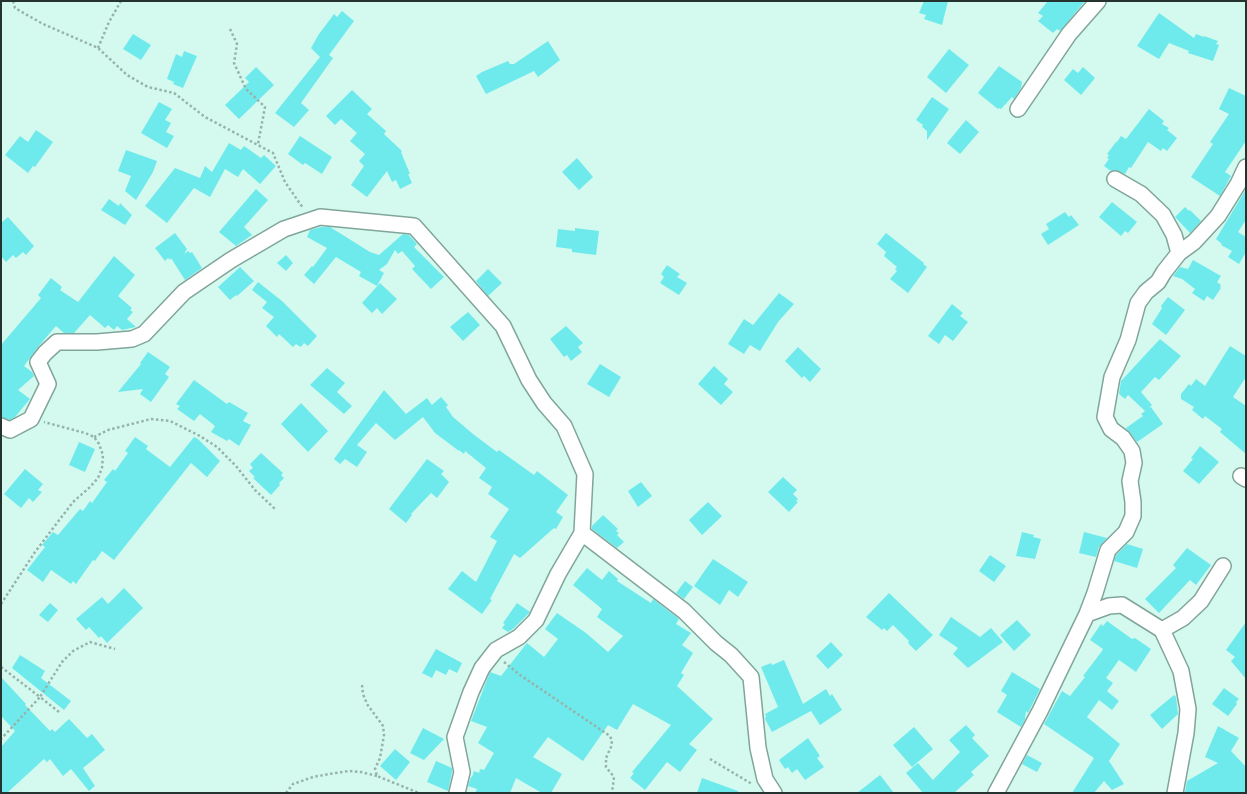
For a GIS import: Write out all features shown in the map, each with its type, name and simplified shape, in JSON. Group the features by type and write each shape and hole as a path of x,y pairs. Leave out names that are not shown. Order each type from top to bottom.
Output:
{"street":[{"path":"1018,110 1069,34 1098,1"},
{"path":"996,793 1040,711 1087,614 1108,550 1126,532 1132,516 1133,502 1130,481 1134,463 1132,451 1123,438 1110,429 1105,418 1112,377 1128,340 1138,303 1146,292 1158,282 1179,253 1194,242 1218,216 1246,167"},
{"path":"1115,179 1141,194 1163,215 1174,235 1179,253"},
{"path":"1,426 10,430 31,419 48,384 38,362 57,342 114,341 132,339 144,334 184,292 231,260 284,229 320,217 414,226 503,326 529,380 544,403 564,426 584,474 582,533 558,574 536,620 519,637 496,650 482,668 475,684 454,737 462,772 457,793"},
{"path":"582,533 684,611 731,655 751,677 758,748 765,779 774,793"},
{"path":"1162,630 1183,618 1201,601 1223,566"},
{"path":"1087,614 1109,606 1122,605 1162,630 1181,671 1188,709 1186,733 1175,793"}],"path":[{"path":"13,1 15,8 43,24 98,48 127,75 148,87 174,93 205,117 274,154 285,182 311,220"},
{"path":"98,48 109,22 121,1"},
{"path":"230,29 237,44 234,63 246,88 265,107 258,144"},
{"path":"1,604 35,552 73,502 98,478 102,468 103,455 94,437 31,419"},
{"path":"94,437 108,430 151,419 170,422 200,436 217,447 236,466 255,490 275,509"},
{"path":"1,739 40,697 62,662 74,652 90,642 115,650"},
{"path":"494,653 520,675 610,736 612,741 606,758 606,767 614,777 612,793"},
{"path":"1,667 59,712"},
{"path":"362,685 362,694 383,726 384,735 380,758 375,769 377,776"},
{"path":"710,758 754,785"},
{"path":"286,793 293,784 321,775 349,771 377,776 419,793"}],"building":[{"path":"924,1 948,1 942,25 924,19 926,15 919,13"},
{"path":"1048,1 1085,1 1060,31 1057,29 1053,33 1038,21 1043,16 1038,13"},
{"path":"342,11 354,21 329,55 333,58 301,103 309,110 294,127 275,113 320,57 311,48 334,14 337,17"},
{"path":"1159,13 1194,38 1196,34 1218,41 1216,44 1219,45 1213,61 1188,53 1189,51 1169,43 1159,59 1137,46"},
{"path":"133,34 151,45 141,60 123,49"},
{"path":"548,41 560,60 538,77 534,71 486,94 476,76 508,61 510,64 514,64"},
{"path":"949,49 969,65 946,93 927,77"},
{"path":"184,51 197,56 183,88 167,79 176,54 182,57"},
{"path":"999,66 1022,82 1021,88 1014,99 1012,97 1001,109 998,109 978,93"},
{"path":"256,67 274,85 239,119 225,105 249,82 245,78"},
{"path":"1083,67 1095,78 1081,95 1064,80 1073,69 1078,73"},
{"path":"1229,88 1246,96 1246,141 1225,172 1231,176 1220,196 1191,177 1213,144 1210,142 1229,114 1219,109"},
{"path":"352,90 372,109 367,114 386,131 384,134 402,151 412,183 400,189 396,180 392,182 387,171 367,197 351,185 364,166 359,161 365,154 350,141 357,133 341,119 335,125 326,116"},
{"path":"932,97 949,109 927,140 927,131 916,120"},
{"path":"159,102 172,109 165,120 171,123 166,132 174,136 167,148 141,133"},
{"path":"1149,109 1164,121 1162,124 1169,128 1167,130 1177,138 1167,151 1163,148 1161,151 1148,142 1125,174 1115,170 1111,171 1104,166 1109,159 1107,154 1121,136 1126,139"},
{"path":"966,120 979,132 960,154 947,143"},
{"path":"36,130 53,142 35,167 33,166 28,173 5,155 20,136 28,142"},
{"path":"300,136 332,157 322,174 305,163 303,165 288,154"},
{"path":"229,143 241,150 244,146 261,158 264,155 276,166 260,184 243,169 238,177 225,169 210,197 194,188 167,223 145,206 175,168 200,178 205,166 212,172"},
{"path":"126,150 157,161 153,172 136,200 125,191 131,176 118,171"},
{"path":"577,158 593,177 579,190 562,172"},
{"path":"256,189 268,200 244,227 252,235 236,246 219,232"},
{"path":"1246,189 1246,220 1238,232 1246,237 1246,252 1239,264 1228,257 1232,251 1221,245 1216,239"},
{"path":"109,199 119,206 120,203 132,215 125,225 101,210"},
{"path":"1112,202 1137,222 1128,233 1125,231 1121,236 1099,217"},
{"path":"1185,207 1201,221 1190,233 1175,217"},
{"path":"1065,212 1069,217 1071,215 1079,225 1048,245 1041,234 1049,229 1046,224"},
{"path":"8,217 34,246 26,255 23,252 16,258 13,255 6,262 1,256 1,223"},
{"path":"330,227 370,252 379,255 403,234 409,235 417,244 414,247 444,277 431,289 412,269 415,266 402,251 398,254 395,250 387,264 379,270 384,273 377,286 359,276 361,272 336,257 314,284 304,275 313,267 327,248 307,237 310,230"},
{"path":"575,228 599,231 596,255 572,252 572,249 556,247 558,229 575,231"},
{"path":"175,233 187,249 184,254 188,251 192,252 202,268 185,280 171,258 165,261 155,248"},
{"path":"886,233 927,267 908,293 890,279 897,271 895,269 897,267 884,256 886,252 877,244"},
{"path":"286,255 293,263 286,271 277,263"},
{"path":"114,256 135,275 118,296 132,308 130,310 133,312 127,319 136,327 122,330 117,326 114,330 108,325 105,328 90,315 74,333 64,333 56,326 24,366 34,376 18,390 30,399 15,417 10,420 1,417 1,345 41,298 38,295 51,278 62,287 60,290 78,302"},
{"path":"1193,260 1221,276 1217,282 1221,285 1221,288 1213,300 1207,296 1204,301 1192,293 1195,289 1182,279 1173,276 1180,267 1188,269"},
{"path":"667,265 680,274 677,277 687,283 679,295 660,283 664,277 661,274"},
{"path":"240,267 254,281 230,300 218,287"},
{"path":"488,269 502,283 488,296 476,281"},
{"path":"258,282 282,301 317,336 308,346 304,343 301,347 296,344 293,347 279,334 277,337 266,326 274,317 262,308 267,302 252,290"},
{"path":"380,283 397,299 382,314 377,308 372,313 362,303"},
{"path":"779,293 794,304 778,322 760,351 750,345 744,354 728,344 744,319 753,325"},
{"path":"1168,297 1185,310 1166,335 1152,324"},
{"path":"952,304 963,313 960,316 968,322 953,341 945,335 939,344 928,336"},
{"path":"468,312 480,325 463,341 450,327"},
{"path":"566,326 583,343 578,347 582,352 571,361 567,355 564,357 550,339"},
{"path":"1160,339 1181,356 1159,380 1155,377 1141,392 1152,405 1149,408 1151,407 1163,424 1137,442 1126,428 1143,416 1141,414 1145,411 1128,395 1125,399 1119,394 1121,381"},
{"path":"1230,346 1246,356 1246,377 1233,397 1246,406 1246,454 1220,432 1222,429 1205,416 1203,419 1192,410 1194,407 1181,399 1181,394 1196,379 1205,386"},
{"path":"798,347 821,369 810,382 804,376 802,378 785,361"},
{"path":"148,352 170,367 165,374 169,377 151,402 140,394 143,389 118,392 141,364"},
{"path":"600,364 621,377 609,397 587,384"},
{"path":"714,366 728,379 724,384 733,392 721,405 698,384"},
{"path":"327,368 345,383 337,392 352,406 344,414 310,385"},
{"path":"194,380 227,404 229,402 248,413 243,421 251,425 239,446 229,439 227,441 211,432 215,426 200,414 194,421 177,409 180,406 176,404"},
{"path":"384,390 406,414 427,398 432,405 441,397 448,405 446,407 453,417 473,434 497,452 499,450 534,475 537,471 568,495 556,512 563,517 556,529 554,528 520,558 514,554 490,599 492,600 482,614 448,589 462,571 476,582 497,541 490,537 509,509 488,494 492,487 479,478 486,468 465,451 464,454 435,433 423,417 395,440 376,423 357,445 367,452 357,467 345,459 340,464 334,459"},
{"path":"301,403 328,431 308,452 281,424"},
{"path":"135,437 148,446 146,449 170,467 194,437 220,461 207,477 191,463 114,560 102,551 76,584 73,581 71,584 51,570 43,582 27,570 45,547 42,545 53,532 58,535 80,509 83,511 90,501 92,503 107,482 104,480 113,469 115,471 128,453 125,451"},
{"path":"79,442 95,449 85,472 69,465"},
{"path":"1200,446 1219,462 1199,484 1183,471 1193,459 1191,458"},
{"path":"261,453 283,473 281,475 284,478 271,495 253,478 255,477 249,471 253,468 250,464"},
{"path":"427,459 444,471 441,474 449,482 437,498 431,493 411,514 406,523 389,509"},
{"path":"25,469 43,484 38,490 42,492 33,502 29,498 21,508 4,494"},
{"path":"783,477 797,490 793,494 798,499 796,501 798,502 789,512 768,492"},
{"path":"641,482 652,496 638,507 628,491"},
{"path":"708,502 722,516 702,535 689,520"},
{"path":"603,515 618,529 616,531 619,533 617,535 624,542 617,548 592,529 592,526"},
{"path":"1022,532 1041,539 1035,559 1016,556"},
{"path":"1084,532 1107,538 1099,547 1096,557 1079,553"},
{"path":"1127,544 1143,549 1137,568 1114,561 1116,555"},
{"path":"1187,548 1211,565 1196,585 1190,580 1159,613 1145,599 1176,568 1173,565"},
{"path":"990,555 1006,566 994,582 979,571"},
{"path":"713,559 748,582 738,597 729,590 720,605 694,586"},
{"path":"587,568 602,580 609,571 618,579 617,581 651,603 653,599 679,619 676,624 691,633 682,645 693,653 681,673 684,675 677,686 713,719 689,744 697,750 680,772 667,762 645,790 630,778 634,773 632,772 671,725 633,704 617,730 608,725 583,761 548,737 533,757 562,774 551,793 542,793 516,778 510,793 475,793 477,789 468,786 471,777 474,771 479,773 480,769 484,770 494,753 478,743 487,727 471,721 490,672 501,676 527,643 544,657 558,639 545,629 557,613 586,633 608,652 623,636 597,617 602,609 573,585"},
{"path":"685,581 693,587 684,599 676,593"},
{"path":"124,588 143,608 107,643 101,636 99,638 89,627 86,630 76,619 102,597 108,604"},
{"path":"889,593 933,635 916,651 893,625 887,631 884,628 882,630 866,617"},
{"path":"50,603 58,610 48,622 39,615"},
{"path":"517,603 530,612 508,632 502,628 505,624 503,623"},
{"path":"951,617 980,637 991,628 1003,642 968,668 953,654 958,648 939,635"},
{"path":"1017,620 1031,635 1014,651 1000,635"},
{"path":"1107,621 1132,639 1135,638 1151,649 1136,672 1119,660 1106,678 1113,683 1107,691 1119,701 1112,710 1099,700 1087,717 1120,744 1109,761 1124,784 1112,790 1104,781 1094,793 1072,793 1094,758 1044,724 1062,691 1070,696 1102,651 1103,649 1090,640 1101,624 1103,626"},
{"path":"1246,622 1246,679 1231,661 1235,657 1226,650"},
{"path":"831,642 843,655 828,669 816,656"},
{"path":"436,649 462,663 457,673 449,669 446,675 436,670 432,678 422,673"},
{"path":"20,655 45,671 41,678 71,701 64,710 12,668"},
{"path":"784,660 803,704 826,689 830,696 832,694 842,710 820,725 811,711 772,732 765,719 765,714 778,707 761,667"},
{"path":"1012,672 1040,689 1028,713 1026,711 1021,727 997,712 1007,695 1001,691"},
{"path":"1,677 50,731 52,729 55,732 69,719 87,738 92,734 105,750 83,768 95,786 89,791 71,769 63,776 50,759 47,762 44,759 7,793 1,793 1,747 15,731 1,716"},
{"path":"1224,688 1239,699 1228,716 1212,704"},
{"path":"1174,695 1176,697 1178,714 1162,729 1150,715"},
{"path":"966,725 975,735 972,738 989,756 971,772 974,775 954,793 923,793 906,773 918,763 933,780 960,752 949,740"},
{"path":"1218,726 1239,738 1231,751 1246,767 1246,793 1185,793 1187,781 1218,763 1205,757"},
{"path":"914,727 933,749 912,767 893,745"},
{"path":"423,728 444,739 424,760 410,753"},
{"path":"808,738 820,756 817,758 824,767 805,780 797,769 792,773 788,767 785,769 779,760"},
{"path":"395,749 410,762 396,780 380,766"},
{"path":"1027,755 1042,763 1037,772 1022,764"},
{"path":"436,761 452,768 448,791 427,782"},
{"path":"880,775 894,793 857,793"},
{"path":"702,778 738,791 738,793 697,793"}]}
